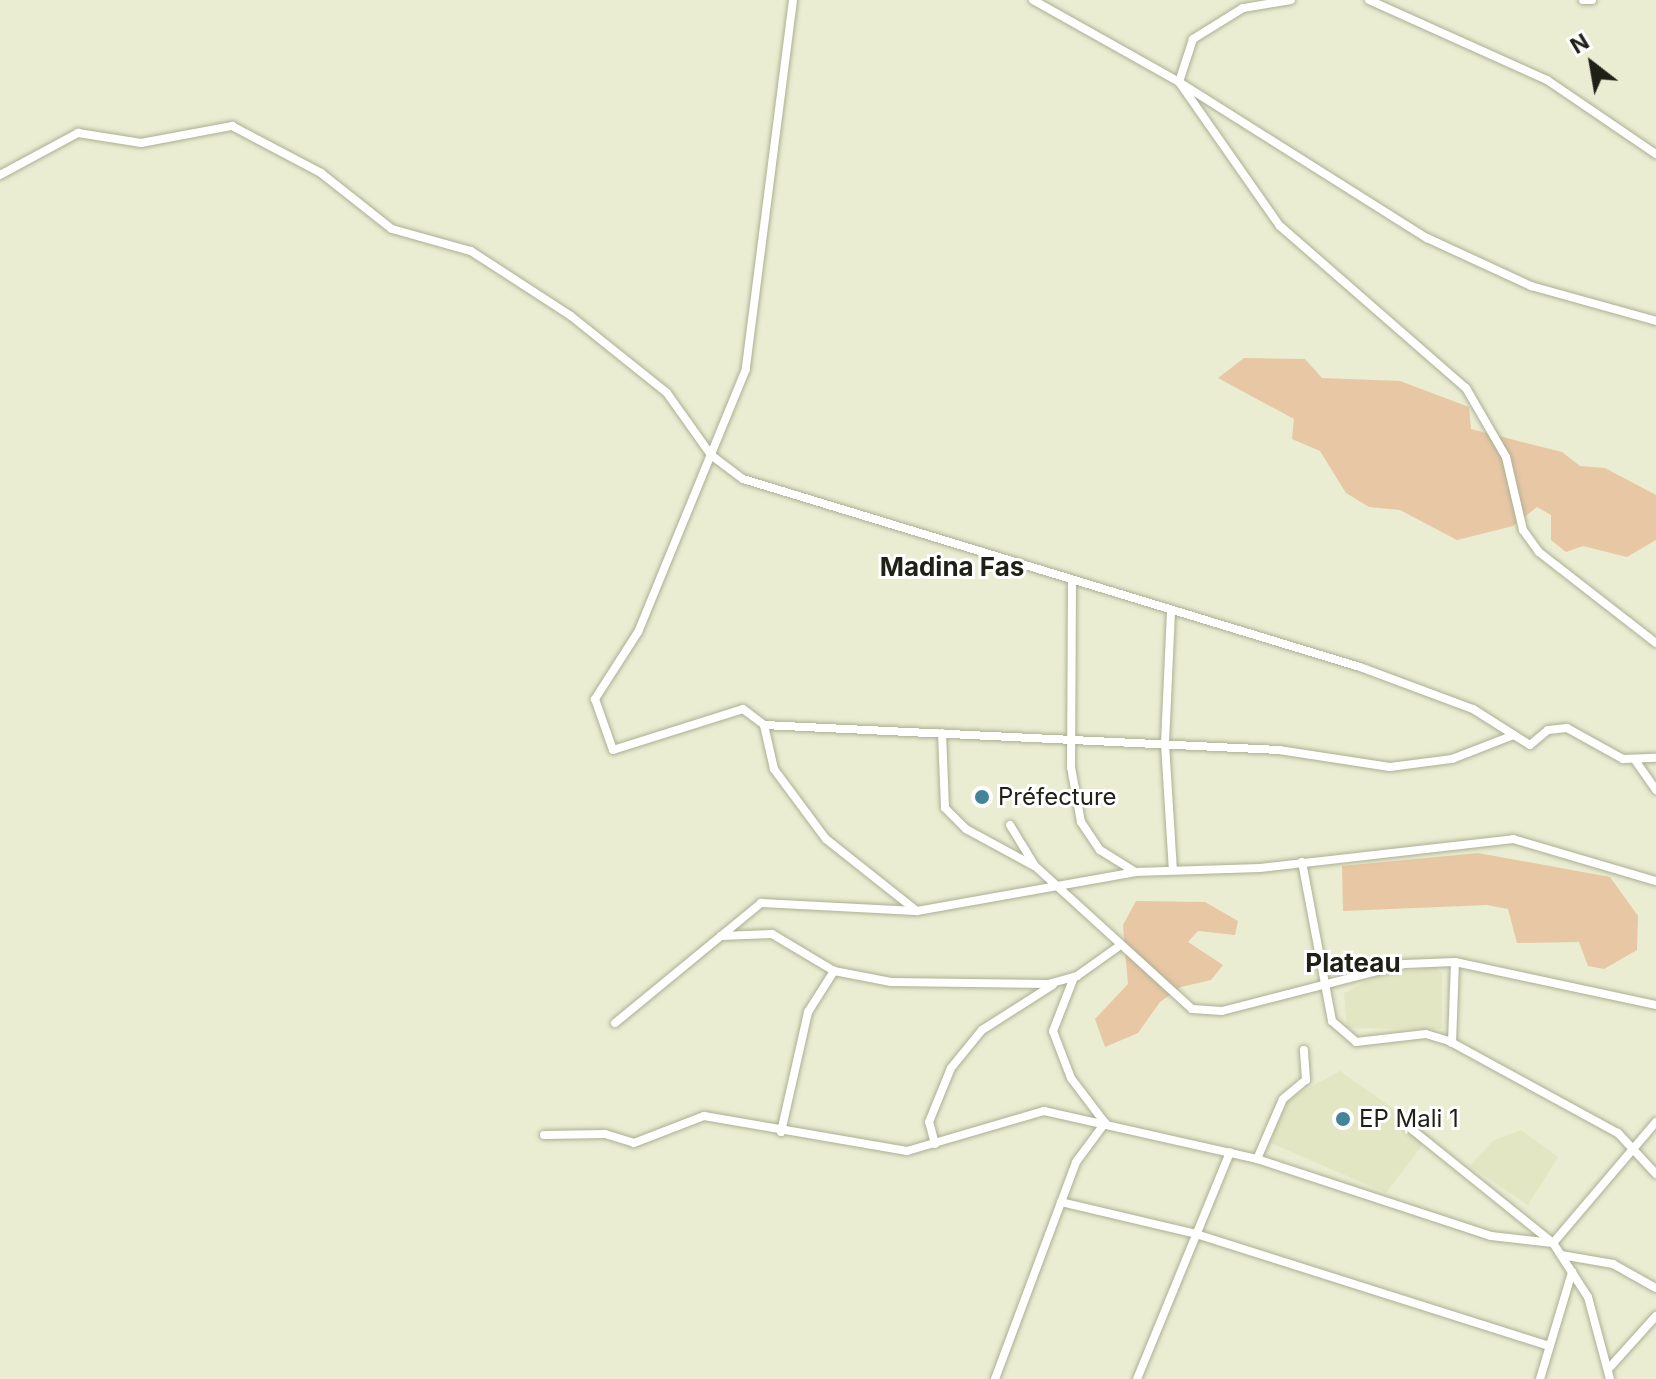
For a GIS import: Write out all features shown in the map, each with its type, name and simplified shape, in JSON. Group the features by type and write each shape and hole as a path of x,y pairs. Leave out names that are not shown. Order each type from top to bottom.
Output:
{"street":[{"path":"793,0 746,369 638,632 595,699 613,750 743,709 764,725 942,733 1072,745 1165,744 1390,767 1452,759 1514,735"},
{"path":"1033,0 1179,82 1427,238 1531,286 1656,321"},
{"path":"1291,0 1243,8 1205,30 1181,63 1179,82 1280,226 1466,388 1506,457 1523,530 1539,552 1656,643"},
{"path":"1369,0 1547,80 1656,154"},
{"path":"1583,0 1592,0"},
{"path":"0,175 78,133 141,143 232,126 321,173 371,216 471,251 571,316 667,393 711,455 785,496 1360,667 1473,709 1530,745 1548,730 1567,728 1635,760 1656,790"},
{"path":"1072,582 1072,745 1081,822 1100,850 1135,872"},
{"path":"1171,611 1165,744 1173,870"},
{"path":"764,725 774,769 826,839 917,911"},
{"path":"942,733 945,808 966,829 1035,866 1058,884 1118,947 1192,1009 1222,1011 1289,989 1324,987 1405,964 1455,962 1656,1005"},
{"path":"1635,760 1656,758"},
{"path":"1010,825 1035,866"},
{"path":"615,1023 761,903 917,911 1135,872 1302,862 1513,839 1656,881"},
{"path":"1302,862 1332,1021 1356,1042 1426,1034 1452,1043 1618,1133 1632,1153 1656,1174"},
{"path":"721,936 772,934 834,971 861,980 1058,982"},
{"path":"935,1144 929,1122 951,1068 982,1030 1058,982 1074,977 1118,947"},
{"path":"1452,1043 1455,962"},
{"path":"781,1132 804,1024 834,971"},
{"path":"1074,977 1053,1031 1071,1078 1105,1123"},
{"path":"1257,1159 1283,1099 1306,1080 1304,1050"},
{"path":"544,1135 605,1134 634,1143 704,1116 873,1149 935,1144 1044,1111 1257,1159 1491,1236 1553,1243"},
{"path":"1553,1243 1656,1122"},
{"path":"995,1379 1076,1162 1105,1123"},
{"path":"1410,1128 1553,1243 1588,1297 1610,1367 1610,1379"},
{"path":"1137,1379 1230,1152"},
{"path":"1061,1202 1196,1234 1550,1346"},
{"path":"1561,1255 1613,1264 1656,1288"},
{"path":"1540,1379 1572,1272"},
{"path":"1610,1367 1656,1316"}],"shaded area":[{"path":"1244,358 1305,359 1322,378 1400,381 1469,407 1471,429 1562,452 1580,466 1605,468 1656,495 1656,540 1627,557 1583,546 1566,552 1551,540 1551,515 1537,507 1513,526 1457,540 1400,510 1369,507 1346,493 1320,451 1292,439 1294,419 1218,378"},
{"path":"1478,853 1610,877 1638,916 1637,950 1604,969 1588,966 1579,942 1517,943 1508,909 1487,905 1343,911 1342,866"},
{"path":"1136,901 1205,902 1238,921 1235,935 1198,931 1188,942 1223,965 1211,980 1181,987 1160,1002 1138,1033 1105,1047 1095,1019 1128,984 1123,925"},
{"path":"1435,967 1442,973 1442,1029 1347,1028 1344,993 1377,976"},
{"name":"EP Mali 1","path":"1340,1071 1430,1135 1386,1193 1271,1143 1284,1102"},
{"path":"1521,1130 1558,1157 1528,1205 1470,1166 1493,1141"}],"place":[{"name":"Préfecture","path":"982,797"},
{"name":"EP Mali 1","path":"1343,1119"}],"district":[{"name":"Madina Fas","path":"952,567"},
{"name":"Plateau","path":"1353,963"}]}
